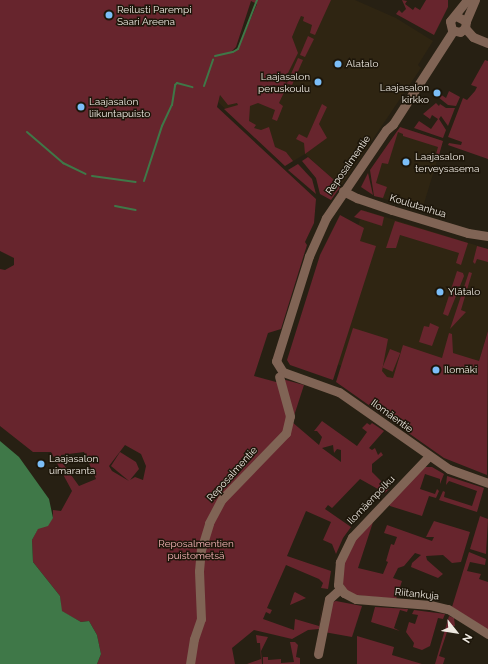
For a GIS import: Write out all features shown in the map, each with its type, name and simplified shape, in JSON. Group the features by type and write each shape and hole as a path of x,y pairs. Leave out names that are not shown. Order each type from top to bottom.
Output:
{"street":[{"path":"467,0 456,16 450,21 453,31 460,32 465,25 475,0"},
{"path":"456,16 465,25 473,37 488,44"},
{"name":"Reposalmentie","path":"190,664 194,639 201,619 199,571 201,550 209,523 222,499 286,433 290,416 276,359 309,256 326,218 386,130 393,124 401,108 453,31"},
{"name":"Koulutanhua","path":"344,191 357,198 398,212 468,233 488,236"},
{"name":"Ilomäentie","path":"280,373 339,392 430,456 456,472 488,483"},
{"name":"Ilomäenpolku","path":"340,589 337,581 340,562 352,537 430,456"},
{"path":"318,654 329,599 340,589"},
{"name":"Riitankuja","path":"340,589 356,599 430,605 448,609 488,634"}],"shaded area":[{"name":"Laajasalon peruskoulu","path":"315,0 355,0 396,18 433,41 418,65 421,68 341,186 305,154 285,166 218,102 231,62 297,25 307,3"},
{"name":"Laajasalon terveysasema","path":"400,127 443,141 422,210 374,196 370,170"},
{"path":"363,210 488,249 488,331 465,405 317,358"},
{"path":"0,441 19,457 49,499 53,518 48,526 38,529 32,540 33,562 60,596 62,611 81,622 89,621 97,635 101,654 97,664 0,664"}],"green space":[{"name":"Reposalmentien puistometsä","path":"0,0 331,0 315,35 310,33 312,25 303,21 304,17 301,16 292,37 298,53 288,73 279,79 287,83 298,58 303,60 292,85 288,84 279,103 283,106 277,121 272,119 275,110 258,103 250,106 249,121 256,125 254,128 261,130 269,127 275,147 286,152 293,161 285,166 224,109 238,105 237,103 228,105 220,95 217,107 316,199 314,223 305,242 307,245 281,329 268,333 254,376 276,382 282,379 304,385 292,422 319,445 322,437 317,431 314,431 322,421 357,446 367,432 362,428 367,423 370,425 372,423 384,431 369,448 372,450 375,448 378,455 381,452 383,455 372,464 372,472 389,489 385,493 360,479 332,508 328,505 325,509 351,527 343,538 336,554 332,544 323,540 331,522 306,511 287,556 331,571 328,589 321,588 323,583 319,579 286,565 267,608 272,610 270,614 266,612 263,619 294,630 295,619 319,626 323,600 319,629 308,630 292,639 254,630 232,648 235,664 97,664 101,654 97,635 89,621 81,622 61,611 60,596 33,562 32,540 38,528 53,518 53,510 61,511 72,491 51,452 33,452 0,426 0,269 5,270 14,265 14,258 0,251","holes":["251,1 257,4 238,49 232,51 236,47","125,445 141,454 146,466 143,480 135,477 130,480 139,469 136,462 120,452 111,466 129,481 112,471 109,466","333,445 334,453 337,449 341,450 341,462 322,448","84,452 96,479 79,486 61,461 61,455"]},
{"path":"402,0 407,1 405,4 413,10 415,7 420,10 426,0 448,0 448,7 434,35 396,14 399,10 402,13 406,9"},
{"path":"308,36 314,39 305,57 300,55"},
{"path":"485,60 488,61 488,159 448,145 449,143 461,145 462,142 448,137 463,98 467,100 477,87 471,85"},
{"path":"449,91 460,97 456,106 448,105 438,97 440,94 446,98"},
{"path":"436,103 439,106 440,104 446,108 455,108 448,126 441,116 439,119 446,130 443,138 414,128 419,121 431,129 438,119 432,115 430,119 423,114"},
{"path":"322,104 327,107 319,124 327,138 305,154 304,143 296,139 299,134 307,138"},
{"path":"400,127 443,141 439,155 436,154 438,147 403,136 403,134 398,132 388,164 382,163 376,183 387,187 383,198 374,196 370,170"},
{"path":"308,157 341,186 331,200 320,194 316,178 302,161"},
{"path":"298,164 312,179 316,194 288,170"},
{"path":"368,173 373,195 361,187"},
{"path":"361,210 384,217 382,226 354,217"},
{"path":"340,215 364,228 360,241 376,246 333,380 290,365 287,360 320,255"},
{"path":"395,221 468,243 461,265 456,263 459,253 400,235 396,248 386,248"},
{"path":"477,246 488,249 488,262 477,259 475,264 473,262"},
{"path":"457,271 463,273 464,276 448,316 443,314"},
{"path":"469,272 472,273 461,310 466,312 450,329"},
{"path":"430,323 439,327 432,346 419,342 424,326 429,327"},
{"path":"353,328 388,339 382,371 387,377 393,378 403,345 442,358 449,333 452,334 453,353 479,361 488,331 487,475 444,458 336,382"},
{"path":"390,349 400,353 393,372 383,368"},
{"path":"424,467 432,467 444,474 440,484 440,479 425,474 420,489 435,494 437,489 439,491 436,498 429,496 422,516 390,506 388,503"},
{"path":"447,476 484,488 477,512 439,500 443,491 445,492 444,497 472,506 477,491 449,481 446,485"},
{"path":"375,516 358,568 383,574 388,562 386,561 391,544 394,545 397,537 384,533 387,525 432,541 434,537 426,537 434,521 470,532 461,562 452,563 443,555 426,556 427,560 443,574 438,578 411,567 412,563 421,555 415,553 404,566 398,568 393,578 402,581 396,599 354,595 345,589 341,578 345,558 356,539"},
{"path":"480,516 488,519 486,554 470,549"},
{"path":"469,552 486,559 485,565 470,562 467,571 481,574 479,579 488,582 488,630 452,607"},
{"path":"295,592 306,598 290,605 294,593"},
{"path":"336,601 362,606 352,637 324,632 329,603"},
{"path":"375,607 408,609 407,612 400,610 394,628 400,631 371,622"},
{"path":"414,610 445,614 443,619 438,618 430,646 422,650 413,647 414,643 406,632 409,622 415,624 418,615 412,614"},
{"path":"449,616 454,618 455,626 449,626 439,656 445,658 443,664 435,664"},
{"path":"256,635 268,637 261,651 262,664 247,664 261,659 260,643 257,643"},
{"path":"357,636 394,647 392,655 422,664 357,664"},
{"path":"290,642 295,642 298,645 296,657 300,658 300,664 263,664 263,657 268,657 268,660 281,659 281,663 294,662"}],"waterway":[{"path":"215,56 233,52 238,49 257,0"},
{"path":"204,86 213,60"},
{"path":"144,181 162,126 172,105 175,85 177,83 192,87"},
{"path":"27,132 63,163 86,174"},
{"path":"92,176 136,182"},
{"path":"115,206 136,210"}],"place":[{"name":"Reilusti Parempi Saari Areena","path":"109,15"},
{"name":"Alatalo","path":"338,64"},
{"name":"Laajasalon peruskoulu","path":"318,82"},
{"name":"Laajasalon kirkko","path":"437,93"},
{"name":"Laajasalon liikuntapuisto","path":"81,107"},
{"name":"Laajasalon terveysasema","path":"406,162"},
{"name":"Ylätalo","path":"440,292"},
{"name":"Ilomäki","path":"436,370"},
{"name":"Laajasalon uimaranta","path":"41,464"}]}
